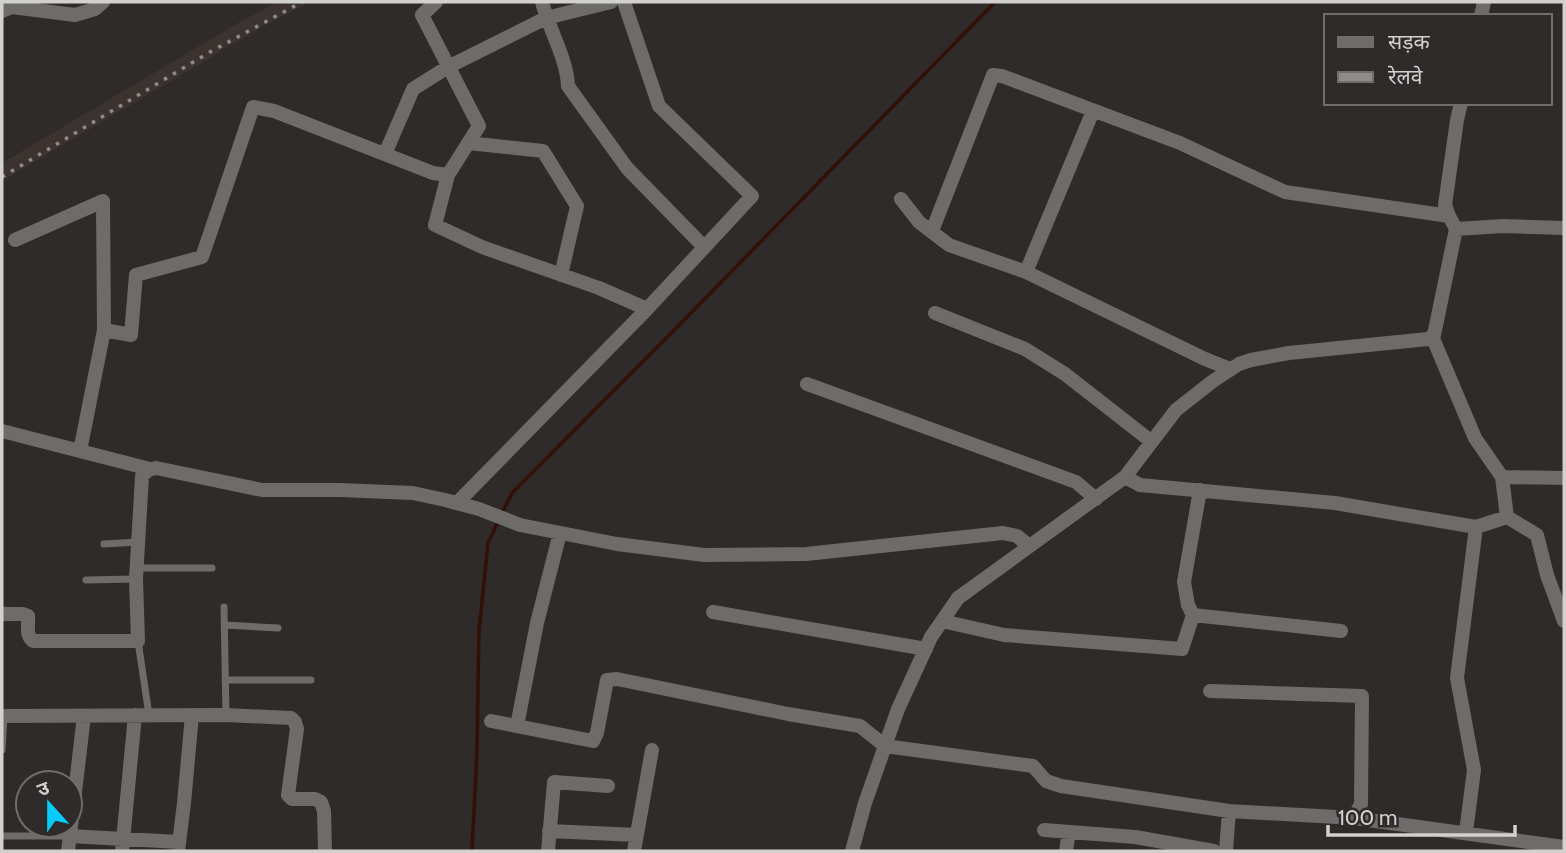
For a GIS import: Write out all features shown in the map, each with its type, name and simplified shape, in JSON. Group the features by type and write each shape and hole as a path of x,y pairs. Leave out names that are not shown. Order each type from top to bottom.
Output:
{"street":[{"path":"2,11 12,7 75,15 94,9 103,2"},
{"path":"436,2 422,15 479,126 448,175 435,225 482,247 599,288 647,309"},
{"path":"542,2 568,74 568,86 627,168 704,247"},
{"path":"385,154 413,89 448,67 546,18 611,2"},
{"path":"457,503 647,309 752,196 659,106 624,2"},
{"path":"932,231 993,75 1002,76 1180,143 1286,192 1452,223 1564,228"},
{"path":"852,851 865,803 898,709 931,637 958,598 1125,477 1176,411 1230,369 1251,359 1428,339 1432,336 1436,328 1452,223 1445,205 1461,105"},
{"path":"104,330 131,335 136,275 202,257 253,107 274,111 433,173 448,175"},
{"path":"1026,272 1093,111"},
{"path":"468,143 543,151 577,206 561,275"},
{"path":"901,199 919,222 949,245 1026,272 1230,369"},
{"path":"15,240 103,201 104,330 80,451"},
{"path":"935,313 1025,349 1065,374 1152,442"},
{"path":"1432,336 1475,438 1502,477 1507,517"},
{"path":"807,384 1076,482 1096,499"},
{"path":"2,431 150,470"},
{"path":"2,614 27,615 29,636 33,641 138,641 137,574 142,476 156,468 262,490 413,493 479,509 520,525 617,544 704,555 806,554 1003,533 1017,536 1030,546"},
{"path":"1125,477 1140,485 1335,503 1476,527 1507,517 1537,534 1547,575 1564,621"},
{"path":"1502,477 1564,478"},
{"path":"942,621 1004,635 1182,649 1193,615 1188,605 1184,582 1200,490"},
{"path":"1466,832 1474,770 1457,678 1476,527"},
{"path":"517,726 537,623 559,533"},
{"path":"713,612 926,649"},
{"path":"1193,615 1341,631"},
{"path":"491,721 593,741 597,733 607,680 617,679 860,726 885,746 1033,766 1046,782 1061,786 1229,811 1354,817 1564,847"},
{"path":"1210,691 1362,696 1361,804 1354,817"},
{"path":"122,845 142,715"},
{"path":"84,839 122,845 179,847 192,715"},
{"path":"3,716 226,715 284,716 294,719 297,731 288,795 292,799 315,799 321,802 324,811 325,851"},
{"path":"77,769 84,716"},
{"path":"634,851 652,750"},
{"path":"548,851 554,782 608,786"},
{"path":"1226,851 1229,811"},
{"path":"1044,830 1135,837 1214,851"},
{"path":"549,831 637,835"},
{"path":"1066,851 1069,832"}],"lane":[{"path":"104,544 138,542"},
{"path":"86,580 212,568"},
{"path":"224,607 226,715"},
{"path":"225,625 278,628"},
{"path":"138,641 142,715"},
{"path":"225,680 311,680"},
{"path":"2,750 3,716"}],"shaded area":[{"path":"278,2 310,2 264,26 2,181 2,163"}],"waterway":[{"path":"502,513 512,493 995,2"},
{"path":"472,851 479,630 488,543 499,520"}],"railway":[{"path":"2,177 210,52 302,2"}]}
